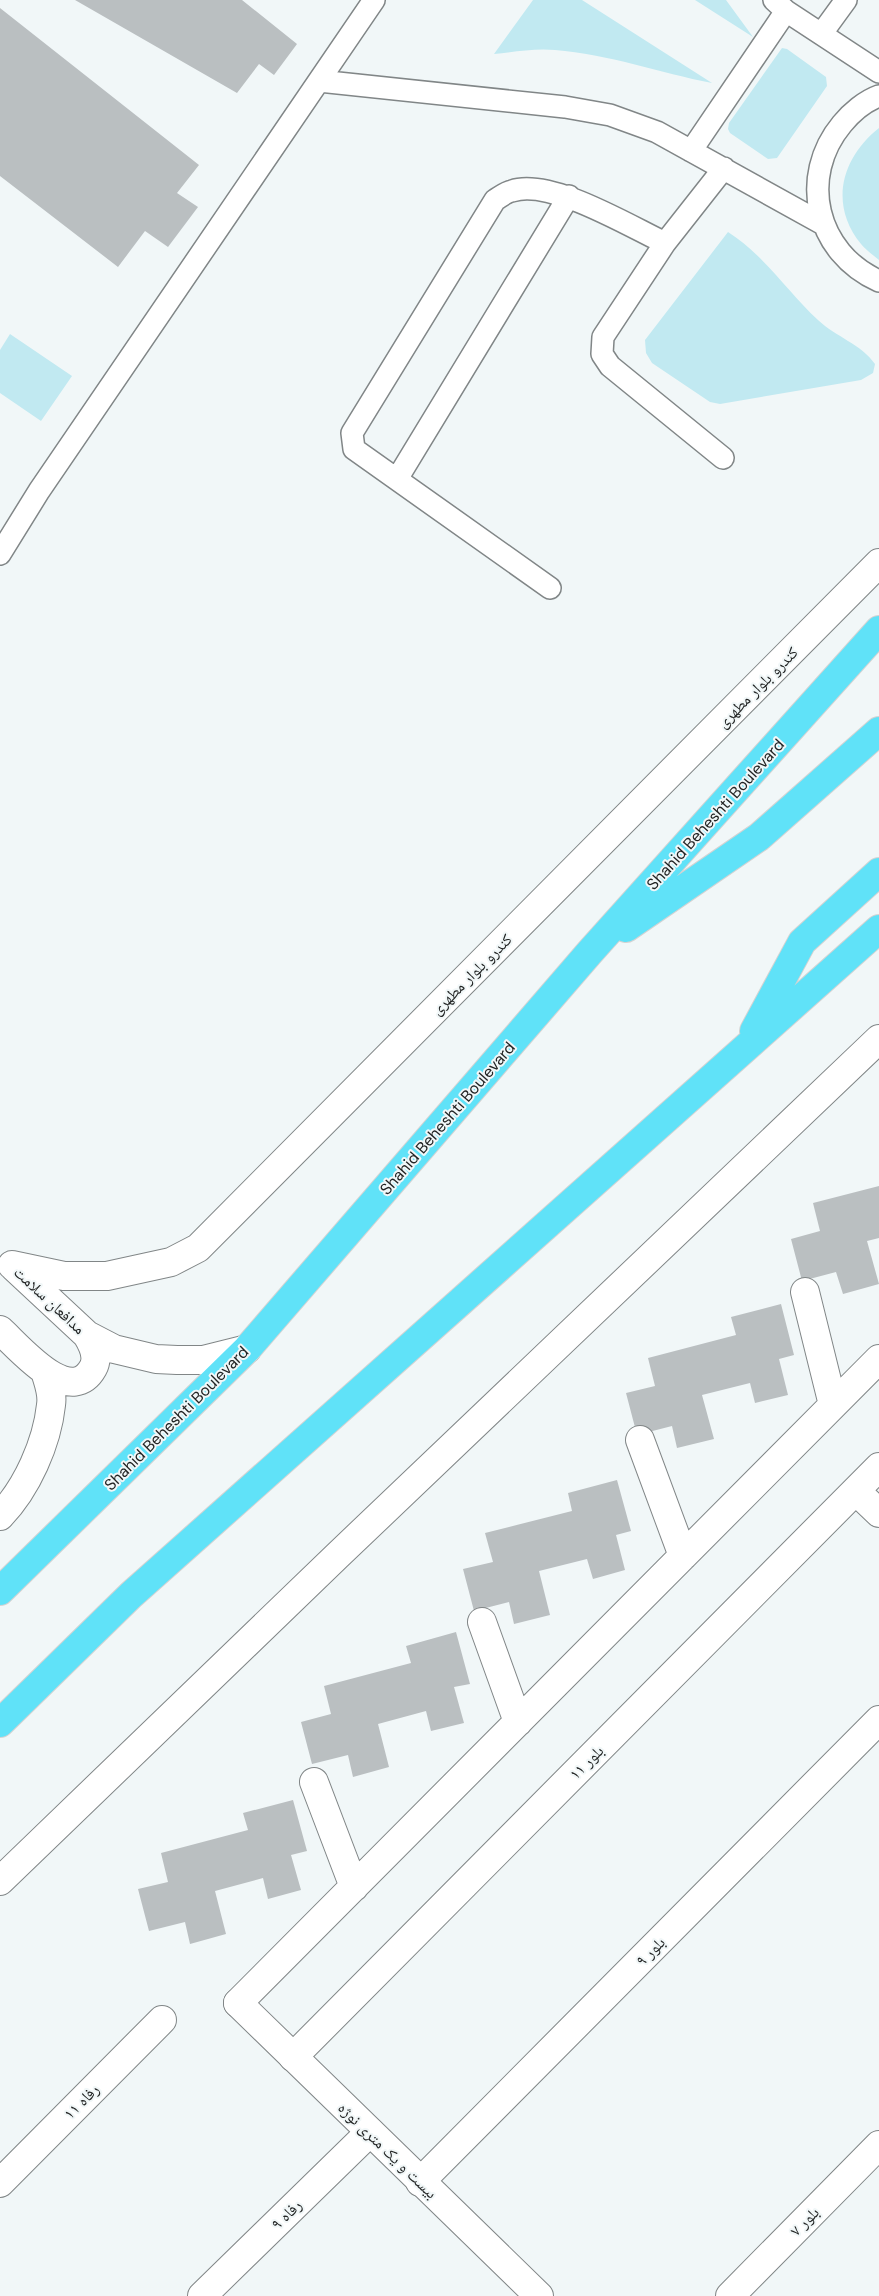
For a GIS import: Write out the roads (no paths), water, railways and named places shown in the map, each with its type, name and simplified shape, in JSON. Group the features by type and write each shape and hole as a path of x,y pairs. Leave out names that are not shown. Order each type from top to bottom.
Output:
{"highway":[{"name":"Shahid Beheshti Boulevard","path":"0,1591 247,1349 590,952 879,630"},
{"path":"590,952 759,837 879,731"},
{"path":"745,1047 802,942 879,872"},
{"path":"0,1723 131,1595 879,929"}],"street":[{"name":"کندرو بلوار مطهری","path":"6,1260 64,1276 107,1276 171,1262 198,1248 879,563"},
{"path":"0,1881 337,1556 879,1039"},
{"name":"مدافعان سلامت","path":"6,1260 87,1336 114,1349 156,1359 203,1360 247,1349"},
{"path":"805,1292 833,1405"},
{"path":"0,1330 45,1371 62,1381 73,1382 83,1379 90,1374 95,1365 94,1346 87,1336"},
{"path":"314,1782 354,1887 879,1359"},
{"path":"0,1516 26,1480 38,1455 52,1404 45,1371"},
{"path":"640,1440 682,1556"},
{"name":"بلور ۱۱","path":"293,2058 879,1467"},
{"path":"856,1491 879,1514"},
{"path":"482,1622 518,1722"},
{"name":"بلور ۹","path":"420,2182 879,1720"},
{"name":"بیست و یک متری نوژه","path":"354,1887 238,2003 539,2296"},
{"name":"رفاه ۱۱","path":"0,2183 162,2020"},
{"name":"رفاه ۹","path":"202,2296 370,2132"},
{"name":"بلور ۷","path":"730,2296 879,2146"}],"lane":[{"path":"0,554 39,490 374,0"},
{"path":"822,33 846,0"},
{"path":"691,151 780,6 879,72"},
{"path":"319,81 566,107 610,115 656,132 823,224"},
{"path":"879,96 850,115 831,137 820,165 817,195 823,224 839,252 863,274 879,282"},
{"path":"723,458 610,366 602,354 603,337 665,243 724,168"},
{"path":"550,588 354,449 352,432 495,200 512,190 569,196 665,243"},
{"path":"397,479 569,196"}]}
